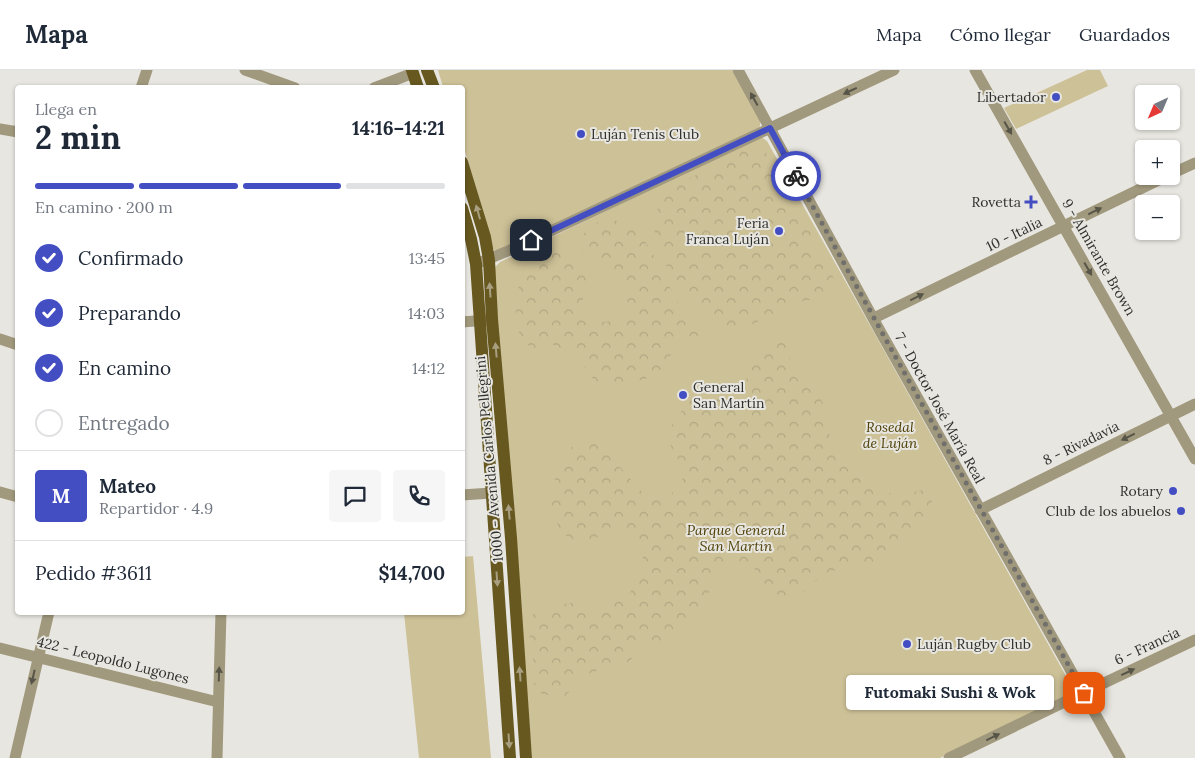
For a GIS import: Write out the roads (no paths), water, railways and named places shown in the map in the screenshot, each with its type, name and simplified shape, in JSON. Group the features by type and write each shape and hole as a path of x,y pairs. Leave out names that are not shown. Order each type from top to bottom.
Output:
{"main road":[{"path":"427,70 433,85"},
{"path":"412,72 417,85"},
{"name":"1000 - Avenida Carlos Pellegrini","path":"465,171 486,237 482,262 511,538 526,758"},
{"name":"1000 - Avenida Carlos Pellegrini","path":"465,218 471,239 482,262"},
{"name":"1000 - Avenida Carlos Pellegrini","path":"487,320 491,493 510,758"}],"street":[{"path":"142,85 147,70"},
{"path":"245,70 287,85"},
{"name":"7 - Doctor José María Real","path":"738,70 980,510 1120,758"},
{"path":"482,262 894,70"},
{"name":"9 - Almirante Brown","path":"975,70 1172,415 1195,459"},
{"path":"381,85 412,72"},
{"path":"0,129 15,132"},
{"path":"1180,170 1195,163"},
{"name":"10 - Italia","path":"874,318 1148,185"},
{"path":"465,322 487,320"},
{"path":"0,339 15,344"},
{"name":"8 - Rivadavia","path":"980,510 1195,404"},
{"path":"0,492 15,496"},
{"path":"465,495 491,493"},
{"path":"15,758 48,615"},
{"path":"217,758 221,615"},
{"name":"6 - Francia","path":"949,758 1195,640"},
{"name":"422 - Leopoldo Lugones","path":"0,648 218,702"}],"place":[{"name":"Libertador","path":"1056,97"},
{"name":"Luján Tenis Club","path":"581,134"},
{"name":"Rovetta","path":"1031,202"},
{"name":"Feria Franca Luján","path":"779,231"},
{"name":"General San Martín","path":"683,395"},
{"name":"Rotary","path":"1173,491"},
{"name":"Club de los abuelos","path":"1181,511"},
{"name":"Luján Rugby Club","path":"907,644"},
{"name":"Futomaki Sushi & Wok","path":"1084,693"}],"park label":[{"name":"Rosedal de Luján","path":"890,436"},
{"name":"Parque General San Martín","path":"736,538"}]}
